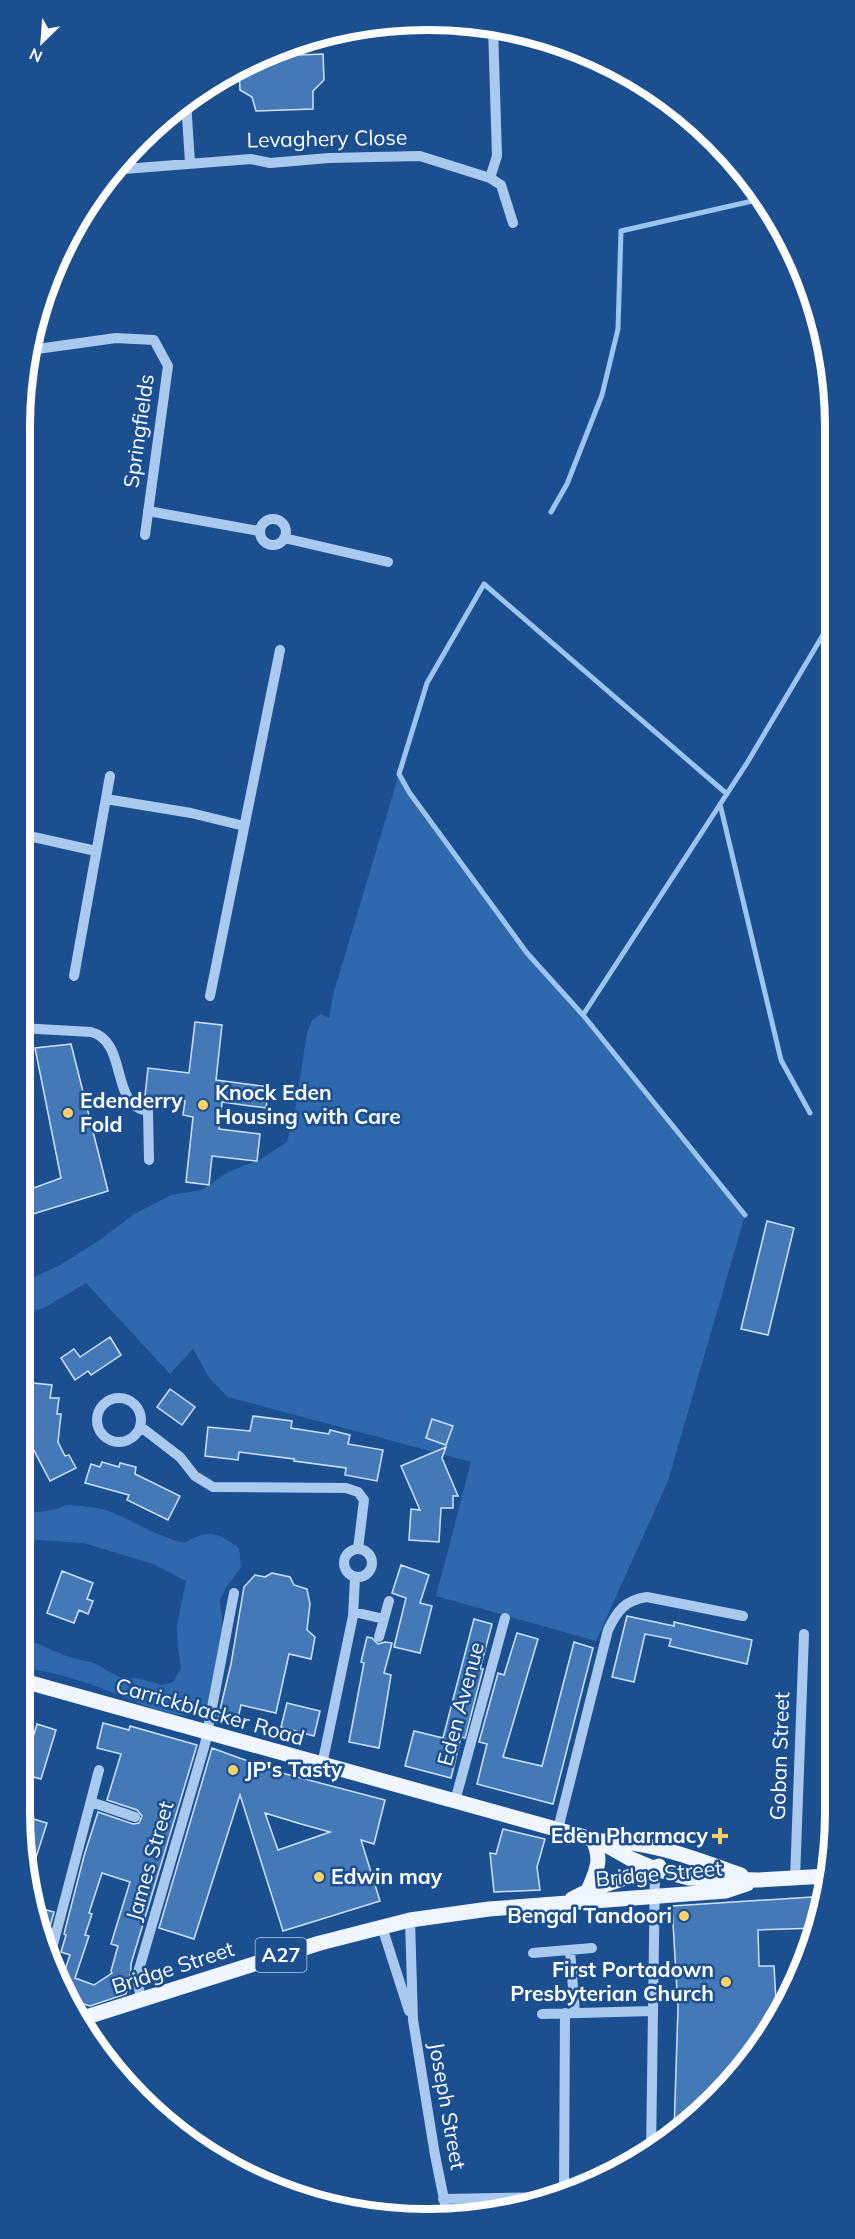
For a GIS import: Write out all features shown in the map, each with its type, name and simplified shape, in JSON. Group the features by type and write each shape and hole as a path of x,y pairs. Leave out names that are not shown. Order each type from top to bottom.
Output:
{"main road":[{"name":"Carrickblacker Road","path":"30,1683 596,1840 655,1869"},
{"name":"Carrickblacker Road","path":"596,1840 624,1841 679,1853"},
{"path":"588,1891 598,1868 599,1852 596,1840"},
{"name":"Bridge Street","path":"563,1904 588,1891 655,1869 679,1853 758,1880"},
{"name":"Bridge Street","path":"655,1869 689,1878 758,1880 819,1877"},
{"name":"Bridge Street","path":"87,2017 321,1943 410,1920 489,1909 726,1891 758,1880"}],"street":[{"path":"493,36 497,156 490,178 501,185 513,223"},
{"path":"187,112 190,163"},
{"name":"Levaghery Close","path":"126,169 251,159 270,163 328,158 420,156 490,178"},
{"name":"Springfields","path":"38,349 116,338 154,340 168,366 145,535"},
{"name":"Springfields","path":"148,511 259,531"},
{"path":"274,518 285,525 284,538 278,544 269,544 262,540 259,531 266,520 274,518"},
{"path":"284,538 388,562"},
{"path":"210,996 280,650"},
{"path":"74,976 110,776"},
{"path":"106,799 191,813 244,826"},
{"path":"30,836 96,851"},
{"path":"30,1029 101,1034 107,1041 128,1100 140,1110 148,1111 149,1160"},
{"path":"141,1427 132,1438 118,1442 111,1440 105,1437 97,1424 99,1410 110,1400 124,1398 137,1406 140,1412 141,1427 180,1457 195,1476 213,1487 345,1488 358,1492 364,1500 358,1549"},
{"path":"358,1549 367,1552 373,1565 368,1574 355,1578 345,1569 344,1559 349,1552 358,1549"},
{"path":"322,1765 338,1698 354,1612 355,1578"},
{"name":"James Street","path":"141,2000 137,1976 207,1733 234,1593"},
{"path":"558,1829 608,1630 623,1606 634,1599 647,1598 744,1616"},
{"path":"380,1637 389,1601"},
{"path":"354,1612 384,1619"},
{"name":"Eden Avenue","path":"455,1801 505,1618"},
{"name":"Goban Street","path":"795,1879 804,1634"},
{"path":"53,1945 99,1770"},
{"path":"91,1803 135,1817"},
{"path":"651,2140 655,1869"},
{"name":"Joseph Street","path":"410,1920 412,2020"},
{"name":"Joseph Street","path":"382,1928 412,2020 445,2208"},
{"path":"533,1953 592,1948"},
{"path":"564,2185 570,1950"},
{"path":"542,2014 653,2011"},
{"name":"Joseph Street","path":"443,2199 519,2198"}],"shaded area":[{"path":"399,774 409,792 527,953 583,1015 745,1215 668,1481 596,1641 436,1596 471,1462 228,1397 210,1379 193,1349 170,1374 86,1283 44,1308 30,1312 30,1279 60,1265 100,1240 134,1214 171,1195 202,1190 228,1172 261,1159 287,1142 295,1111 307,1033 312,1020 321,1014 329,1018 333,995"},
{"path":"67,1505 91,1507 109,1511 184,1543 200,1536 213,1534 225,1538 239,1548 241,1567 220,1600 223,1629 210,1700 202,1714 192,1716 167,1713 98,1687 30,1669 30,1640 66,1656 94,1663 123,1679 137,1678 162,1685 173,1682 181,1668 177,1625 186,1581 153,1564 84,1543 36,1540 30,1543 30,1511 44,1512"}],"building":[{"path":"299,51 299,55 323,54 324,80 313,91 313,109 256,111 252,97 240,90 239,78 275,60"},
{"name":"Knock Eden Housing with Care","path":"195,1022 222,1025 216,1080 269,1087 266,1108 222,1102 219,1129 260,1134 257,1161 212,1156 209,1185 186,1182 193,1117 183,1115 185,1101 145,1096 148,1068 189,1073"},
{"name":"Edenderry Fold","path":"71,1044 108,1191 30,1215 30,1189 61,1178 35,1048"},
{"path":"767,1221 794,1228 768,1335 741,1329"},
{"path":"110,1337 121,1355 91,1375 88,1371 75,1380 61,1358 74,1349 80,1357"},
{"path":"33,1383 52,1385 50,1398 59,1398 57,1414 61,1414 58,1442 65,1456 69,1455 76,1468 50,1481 30,1443"},
{"path":"170,1389 195,1407 182,1425 157,1407"},
{"path":"253,1416 292,1421 291,1428 329,1434 330,1430 350,1435 348,1444 383,1450 377,1481 345,1475 346,1468 294,1461 294,1459 239,1452 238,1460 205,1456 208,1427 250,1431"},
{"path":"432,1419 453,1426 446,1445 426,1438"},
{"path":"446,1447 442,1458 458,1496 453,1496 453,1508 441,1508 439,1542 409,1540 411,1509 420,1510 401,1466"},
{"path":"102,1462 119,1467 120,1463 136,1467 135,1474 180,1496 168,1520 127,1500 129,1495 85,1483 91,1464 100,1467"},
{"path":"401,1565 429,1575 420,1603 432,1606 420,1653 394,1647 406,1598 392,1593"},
{"path":"62,1571 93,1583 87,1599 93,1601 88,1614 79,1610 74,1623 47,1613"},
{"path":"272,1573 290,1577 294,1585 307,1589 310,1604 307,1630 315,1637 311,1659 289,1654 276,1713 241,1705 237,1723 218,1718 231,1664 244,1587 255,1575 265,1577"},
{"path":"627,1616 674,1626 674,1622 752,1640 747,1664 669,1646 671,1639 645,1634 634,1682 612,1677"},
{"path":"474,1619 492,1624 465,1738 461,1737 451,1778 405,1766 414,1731 443,1738"},
{"path":"517,1633 538,1639 503,1757 542,1766 574,1642 593,1648 553,1804 477,1784 487,1744 479,1742 498,1673 504,1675"},
{"path":"367,1637 372,1638 378,1644 392,1643 384,1673 391,1675 379,1748 349,1742"},
{"path":"287,1703 320,1711 314,1736 281,1727"},
{"path":"103,1723 129,1730 130,1726 197,1745 131,1964 130,1981 126,1994 90,2006 79,2003 64,1973 70,1955 61,1952 84,1856 98,1812 133,1824 139,1823 142,1816 137,1810 107,1800 121,1754 97,1748","holes":["102,1873 130,1882 111,1944 118,1946 112,1973 94,1985 75,1978 89,1936 85,1935 92,1914 89,1913"]},
{"path":"37,1724 56,1730 41,1779 30,1776 30,1747"},
{"path":"212,1748 278,1772 385,1800 374,1844 361,1840 380,1901 283,1931 240,1795 194,1939 159,1928","holes":["265,1813 330,1832 278,1850"]},
{"path":"30,1818 47,1823 33,1865"},
{"path":"503,1829 545,1839 537,1867 540,1890 494,1892 490,1853 496,1854"},
{"path":"812,1897 812,1900 814,1900 807,1928 758,1930 759,1966 774,1966 776,2002 758,2032 726,2074 709,2093 674,2123 678,2008 672,1906"},
{"path":"43,1909 54,1912 48,1930"}],"waterway":[{"path":"551,512 567,484 602,395 618,329 621,231 754,201"},
{"path":"727,794 484,584 427,683 399,774 409,792 527,953 583,1015 745,1215"},
{"path":"583,1015 747,763 825,631"},
{"path":"720,804 781,1060 810,1113"}],"place":[{"name":"Knock Eden Housing with Care","path":"203,1105"},
{"name":"Edenderry Fold","path":"68,1113"},
{"name":"JP's Tasty","path":"233,1770"},
{"name":"Eden Pharmacy","path":"720,1836"},
{"name":"Edwin may","path":"319,1877"},
{"name":"Bengal Tandoori","path":"684,1916"},
{"name":"First Portadown Presbyterian Church","path":"726,1982"}]}
